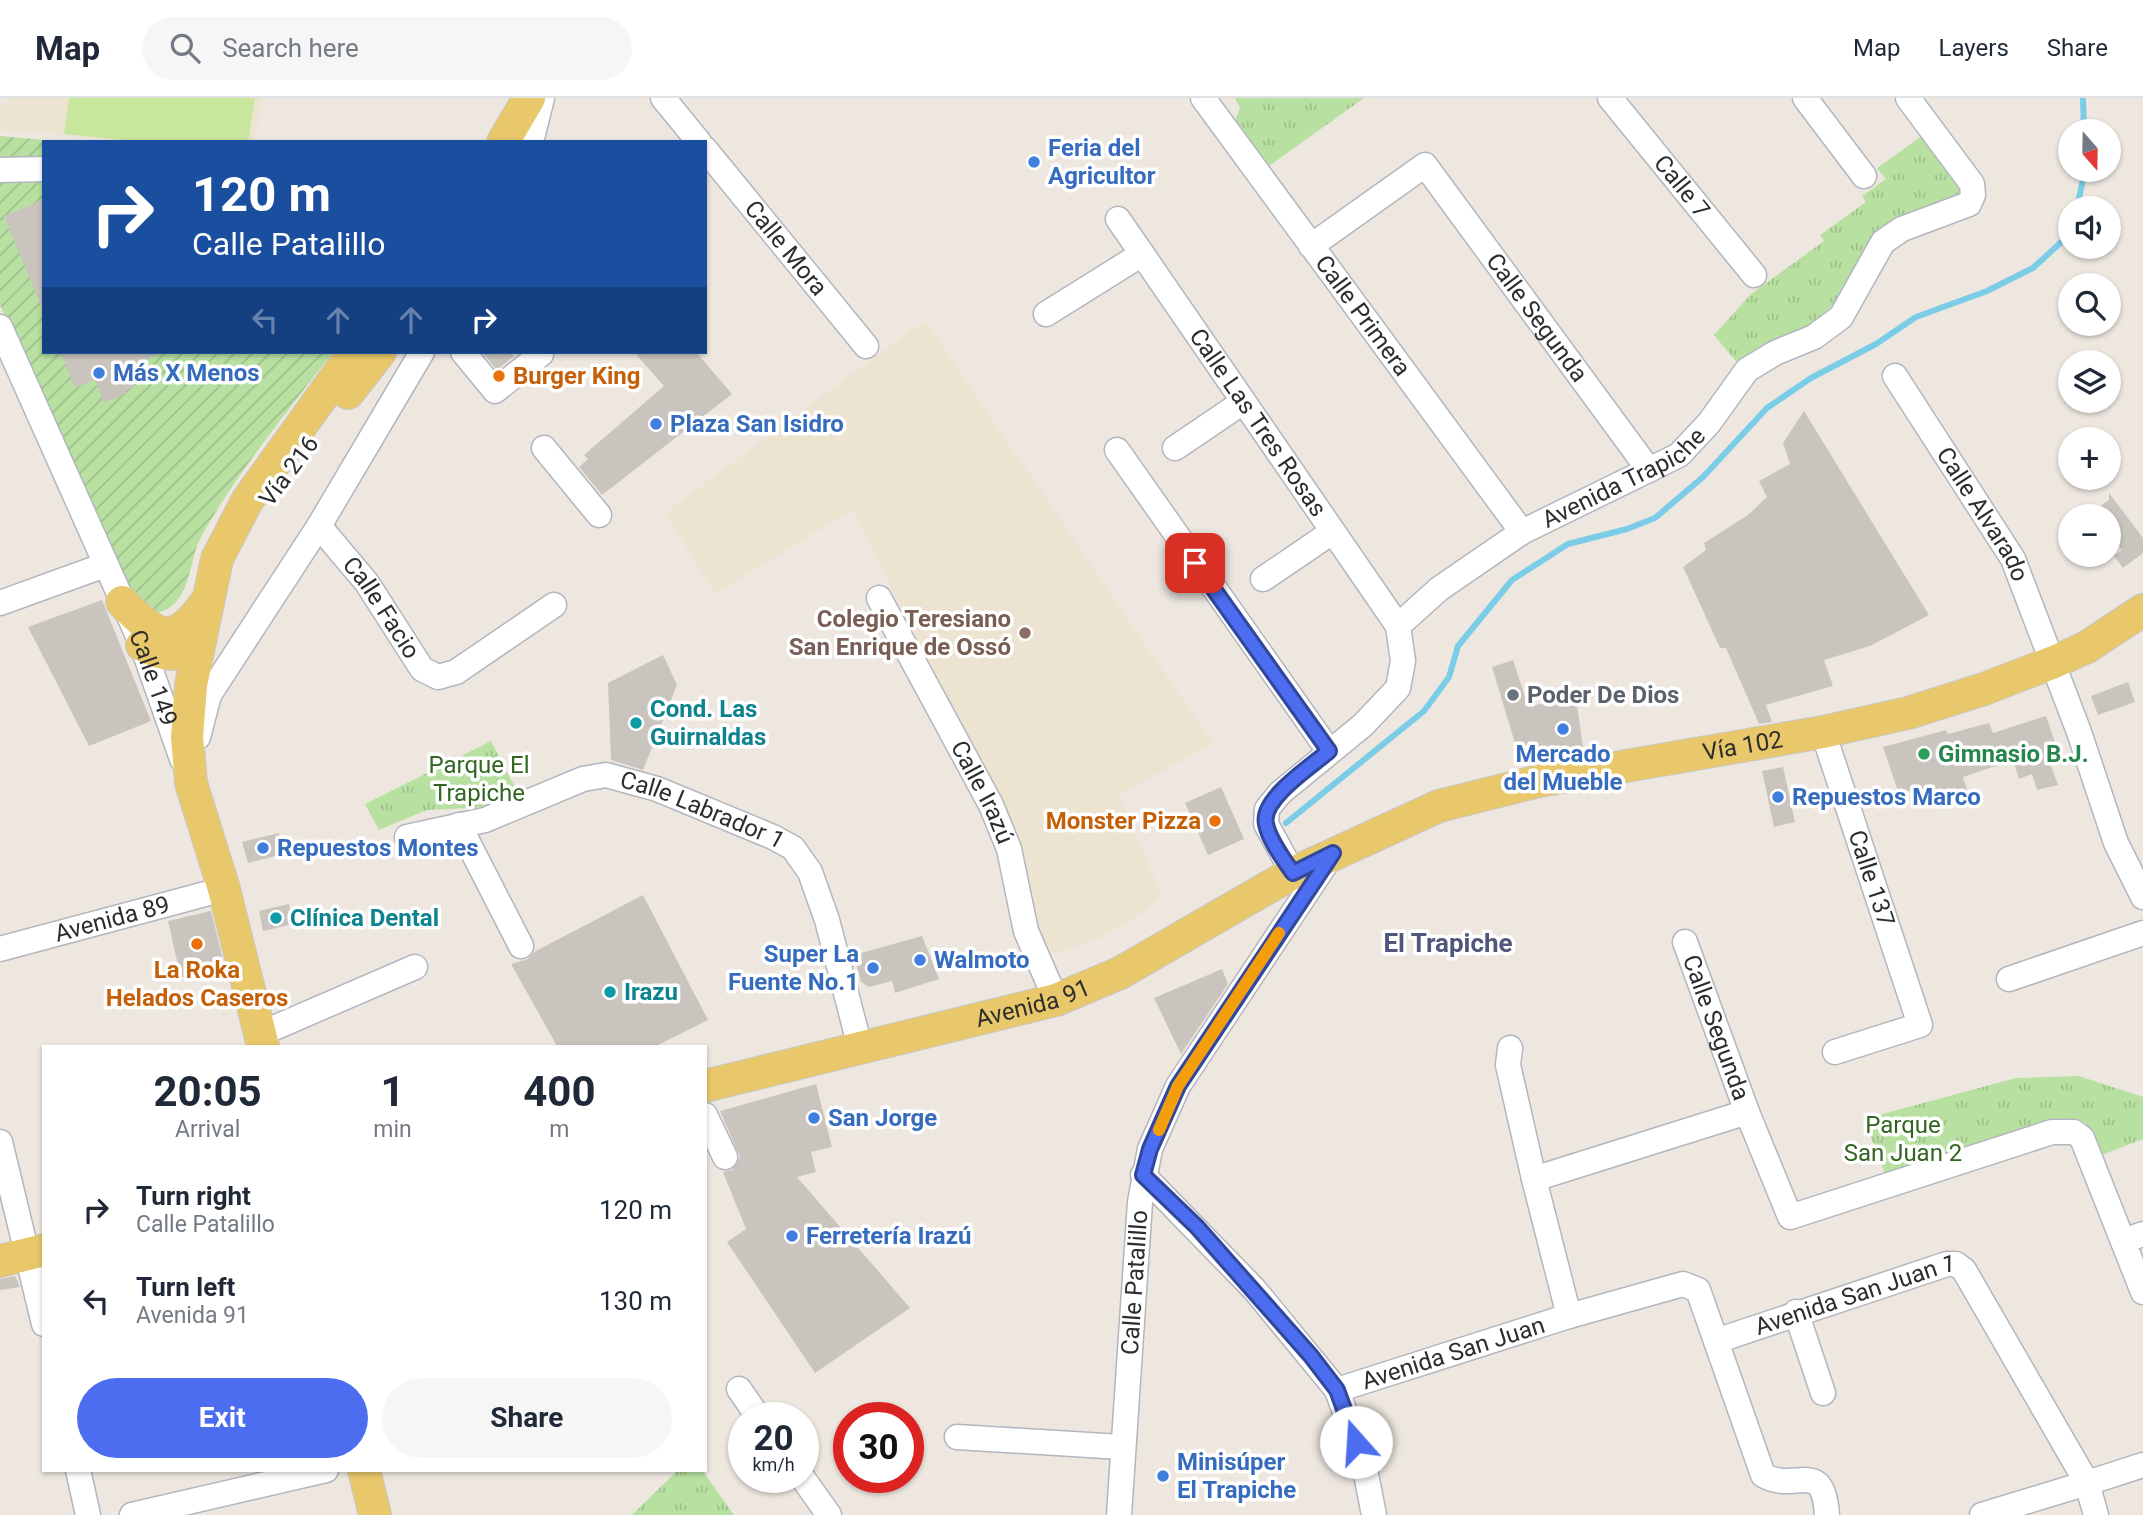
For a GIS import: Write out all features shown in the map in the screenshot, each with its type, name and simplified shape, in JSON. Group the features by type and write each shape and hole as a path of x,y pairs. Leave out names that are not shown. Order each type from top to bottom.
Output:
{"main road":[{"path":"504,140 532,101"},
{"path":"512,140 532,101"},
{"name":"Vía 216","path":"191,783 188,716 198,644 217,559 247,501 353,354"},
{"name":"Vía 216","path":"209,597 260,510 378,354"},
{"path":"122,602 143,624 159,632 175,633 190,624 209,597"},
{"name":"Vía 102","path":"1333,853 1439,806 1539,781 1823,732 1908,713 1984,689 2054,662 2087,647 2143,610"},
{"path":"142,645 166,656 188,651 198,644"},
{"name":"Calle 149","path":"191,783 224,889 262,1040"},
{"path":"1301,882 1349,857 1394,827"},
{"name":"Avenida 91","path":"707,1085 1056,1000 1120,973 1301,882 1333,853"},
{"path":"364,1472 375,1515"}],"street":[{"path":"663,98 697,140"},
{"name":"Calle Primera","path":"1203,98 1522,533"},
{"name":"Calle 7","path":"1609,98 1754,275"},
{"path":"1805,98 1864,176"},
{"name":"Avenida Trapiche","path":"1398,626 1438,589 1522,533 1679,455 1709,423 1747,370 1775,353 1814,337 1841,317 1883,242 1902,229 1969,204 1973,195 1972,184 1908,98"},
{"path":"531,140 532,101"},
{"name":"Calle Mora","path":"707,151 866,346"},
{"name":"Calle Segunda","path":"1311,246 1425,165 1649,470"},
{"path":"0,170 42,169"},
{"name":"Calle Las Tres Rosas","path":"1118,219 1398,626"},
{"path":"1046,314 1142,254"},
{"name":"Calle 149","path":"0,327 142,645 191,783"},
{"path":"191,783 201,715 209,695 320,526 421,354"},
{"path":"465,354 495,391 541,354"},
{"name":"Calle Alvarado","path":"1895,376 2013,559 2054,662 2116,843 2143,897"},
{"path":"1175,448 1242,402"},
{"path":"544,448 599,514"},
{"path":"1117,450 1329,751"},
{"name":"Calle Facio","path":"320,526 367,583 422,669 438,677 456,672 554,604"},
{"path":"1263,579 1332,532"},
{"path":"0,603 105,565"},
{"name":"Calle Irazú","path":"879,598 991,804 1009,849 1026,931 1056,1000"},
{"path":"1301,882 1266,824 1267,808 1280,793 1363,725 1398,688 1403,661 1398,626"},
{"name":"Calle 137","path":"1823,732 1920,1025 1835,1052"},
{"name":"Calle Labrador 1","path":"407,837 520,807 583,779 606,775 657,789 793,848 810,872 827,920 860,1047"},
{"path":"459,825 521,946"},
{"name":"Calle Patalillo","path":"1119,1515 1143,1175 1150,1149 1178,1086 1301,882"},
{"name":"Avenida 89","path":"0,949 224,889"},
{"path":"2009,979 2143,933"},
{"name":"Calle Segunda","path":"1685,942 1747,1112 1790,1217 2052,1132 2074,1132 2082,1138 2133,1238"},
{"path":"262,1040 415,967"},
{"path":"1510,1048 1507,1065 1569,1315 1682,1284 1698,1290 1763,1475 1771,1479 1810,1480 1821,1485 1826,1493 1827,1515"},
{"path":"1534,1178 1747,1112"},
{"path":"707,1119 725,1157"},
{"path":"0,1142 24,1255 42,1317"},
{"path":"1143,1175 1254,1289 1337,1390 1364,1469 1374,1515"},
{"path":"2133,1238 2143,1292"},
{"name":"Avenida San Juan 1","path":"1716,1341 1796,1312 1947,1264 1956,1264 1964,1270 2087,1483"},
{"path":"1796,1312 1823,1393"},
{"name":"Avenida San Juan","path":"1337,1390 1569,1315"},
{"path":"739,1389 748,1402"},
{"path":"957,1437 1122,1447"},
{"path":"1982,1515 2143,1465"},
{"path":"78,1472 88,1515"},
{"path":"132,1515 317,1472"},
{"path":"2087,1483 2096,1515"},
{"path":"813,1493 829,1515"}],"shaded area":[{"path":"10,98 262,98 254,140 110,140 0,129 0,106"},
{"name":"Colegio Teresiano San Enrique de Ossó","path":"925,320 1213,744 1118,795 1162,896 1138,915 1102,937 1054,955 1028,902 1017,836 852,510 715,594 665,513"}],"green space":[{"path":"69,98 255,98 248,140 125,140 64,134"},
{"path":"1235,98 1364,98 1266,168 1235,121 1240,108"},
{"path":"1926,133 1967,190 1946,204 1899,219 1880,230 1867,245 1846,287 1832,306 1808,326 1740,366 1714,335 1750,295 1824,241 1820,235 1866,202 1862,196 1886,179 1877,168"},
{"path":"0,136 44,140 42,354 331,354 264,441 216,511 197,546 183,593 167,609 155,613 127,592 0,305"},
{"name":"Parque El Trapiche","path":"491,741 519,795 486,807 427,810 379,830 365,804"},
{"name":"Parque San Juan 2","path":"2079,1076 2143,1097 2143,1139 2099,1156 2085,1122 2062,1118 1886,1176 1864,1119 2016,1078"},
{"path":"676,1472 703,1472 734,1515 632,1515"}],"building":[{"path":"42,200 42,309 4,216"},
{"name":"Más X Menos","path":"61,354 159,354 126,368 134,387 103,400 95,380 75,388"},
{"path":"484,354 512,354 514,356 497,370"},
{"name":"Plaza San Isidro","path":"636,354 698,354 732,394 602,495 579,467 588,459 584,455 664,386"},
{"path":"1804,411 1929,615 1870,646 1824,660 1833,686 1766,705 1772,722 1759,724 1726,648 1720,648 1683,567 1706,550 1704,543 1748,515 1767,497 1759,481 1790,464 1783,443"},
{"path":"2109,493 2117,504 2104,504 2109,500"},
{"path":"2121,509 2143,538 2143,553 2123,568"},
{"path":"102,600 151,721 89,746 28,627"},
{"name":"Cond. Las Guirnaldas","path":"663,655 677,685 643,770 611,760 608,683"},
{"path":"1513,660 1528,706 1576,699 1584,754 1550,759 1548,750 1518,753 1492,667"},
{"path":"2128,682 2135,702 2098,715 2091,696"},
{"path":"2046,716 2057,748 2046,753 2058,785 2037,790 2032,774 2019,779 2013,760 1963,777 1968,793 1949,802 1945,792 1925,798 1923,792 1914,795 1911,790 1899,794 1883,747 1946,730 1948,734 1989,723 1993,733"},
{"name":"Repuestos Marco","path":"1783,767 1795,822 1774,827 1762,771"},
{"name":"Monster Pizza","path":"1221,787 1244,839 1208,855 1185,803"},
{"name":"Repuestos Montes","path":"279,833 284,854 248,863 242,842"},
{"name":"Irazu","path":"643,895 708,1020 658,1045 556,1045 511,964 528,959 534,952"},
{"name":"Clínica Dental","path":"289,904 294,924 263,931 259,911"},
{"name":"La Roka Helados Caseros","path":"211,911 225,968 181,978 168,921"},
{"path":"922,936 939,979 895,993 892,981 869,987 861,982 854,955"},
{"path":"1222,969 1228,984 1181,1054 1154,998"},
{"name":"Ferretería Irazú","path":"816,1084 832,1147 811,1152 816,1172 797,1177 910,1308 815,1373 727,1242 746,1229 723,1172 732,1170 740,1157 720,1111"},
{"path":"15,1276 20,1287 0,1290 0,1279"}],"waterway":[{"path":"2083,98 2084,119"},
{"path":"2080,196 2082,182"},
{"path":"1286,823 1424,711 1449,677 1458,646 1512,580 1568,544 1627,529 1655,518 1703,477 1767,408 1811,378 1876,344 1916,317 1987,291 2033,268 2058,245"}],"tunnel":[{"path":"100,391 131,379"}],"slow traffic":[{"path":"1159,1130 1178,1086 1279,933"}],"place":[{"name":"Feria del Agricultor","path":"1034,162"},
{"name":"Más X Menos","path":"99,373"},
{"name":"Burger King","path":"499,376"},
{"name":"Plaza San Isidro","path":"656,424"},
{"name":"Colegio Teresiano San Enrique de Ossó","path":"1025,633"},
{"name":"Poder De Dios","path":"1513,695"},
{"name":"Cond. Las Guirnaldas","path":"636,723"},
{"name":"Mercado del Mueble","path":"1563,729"},
{"name":"Gimnasio B.J.","path":"1924,754"},
{"name":"Repuestos Marco","path":"1778,797"},
{"name":"Monster Pizza","path":"1215,821"},
{"name":"Repuestos Montes","path":"263,848"},
{"name":"Clínica Dental","path":"276,918"},
{"name":"La Roka Helados Caseros","path":"197,944"},
{"name":"Walmoto","path":"920,960"},
{"name":"Super La Fuente No.1","path":"873,968"},
{"name":"Irazu","path":"610,992"},
{"name":"San Jorge","path":"814,1118"},
{"name":"Ferretería Irazú","path":"792,1236"},
{"name":"Minisúper El Trapiche","path":"1163,1476"}],"district":[{"name":"El Trapiche","path":"1448,943"}],"route":[{"path":"1195,563 1329,751 1280,793 1267,808 1266,824 1293,873 1333,853 1178,1086 1150,1149 1143,1175 1197,1227 1311,1356 1337,1390 1356,1442"}]}
